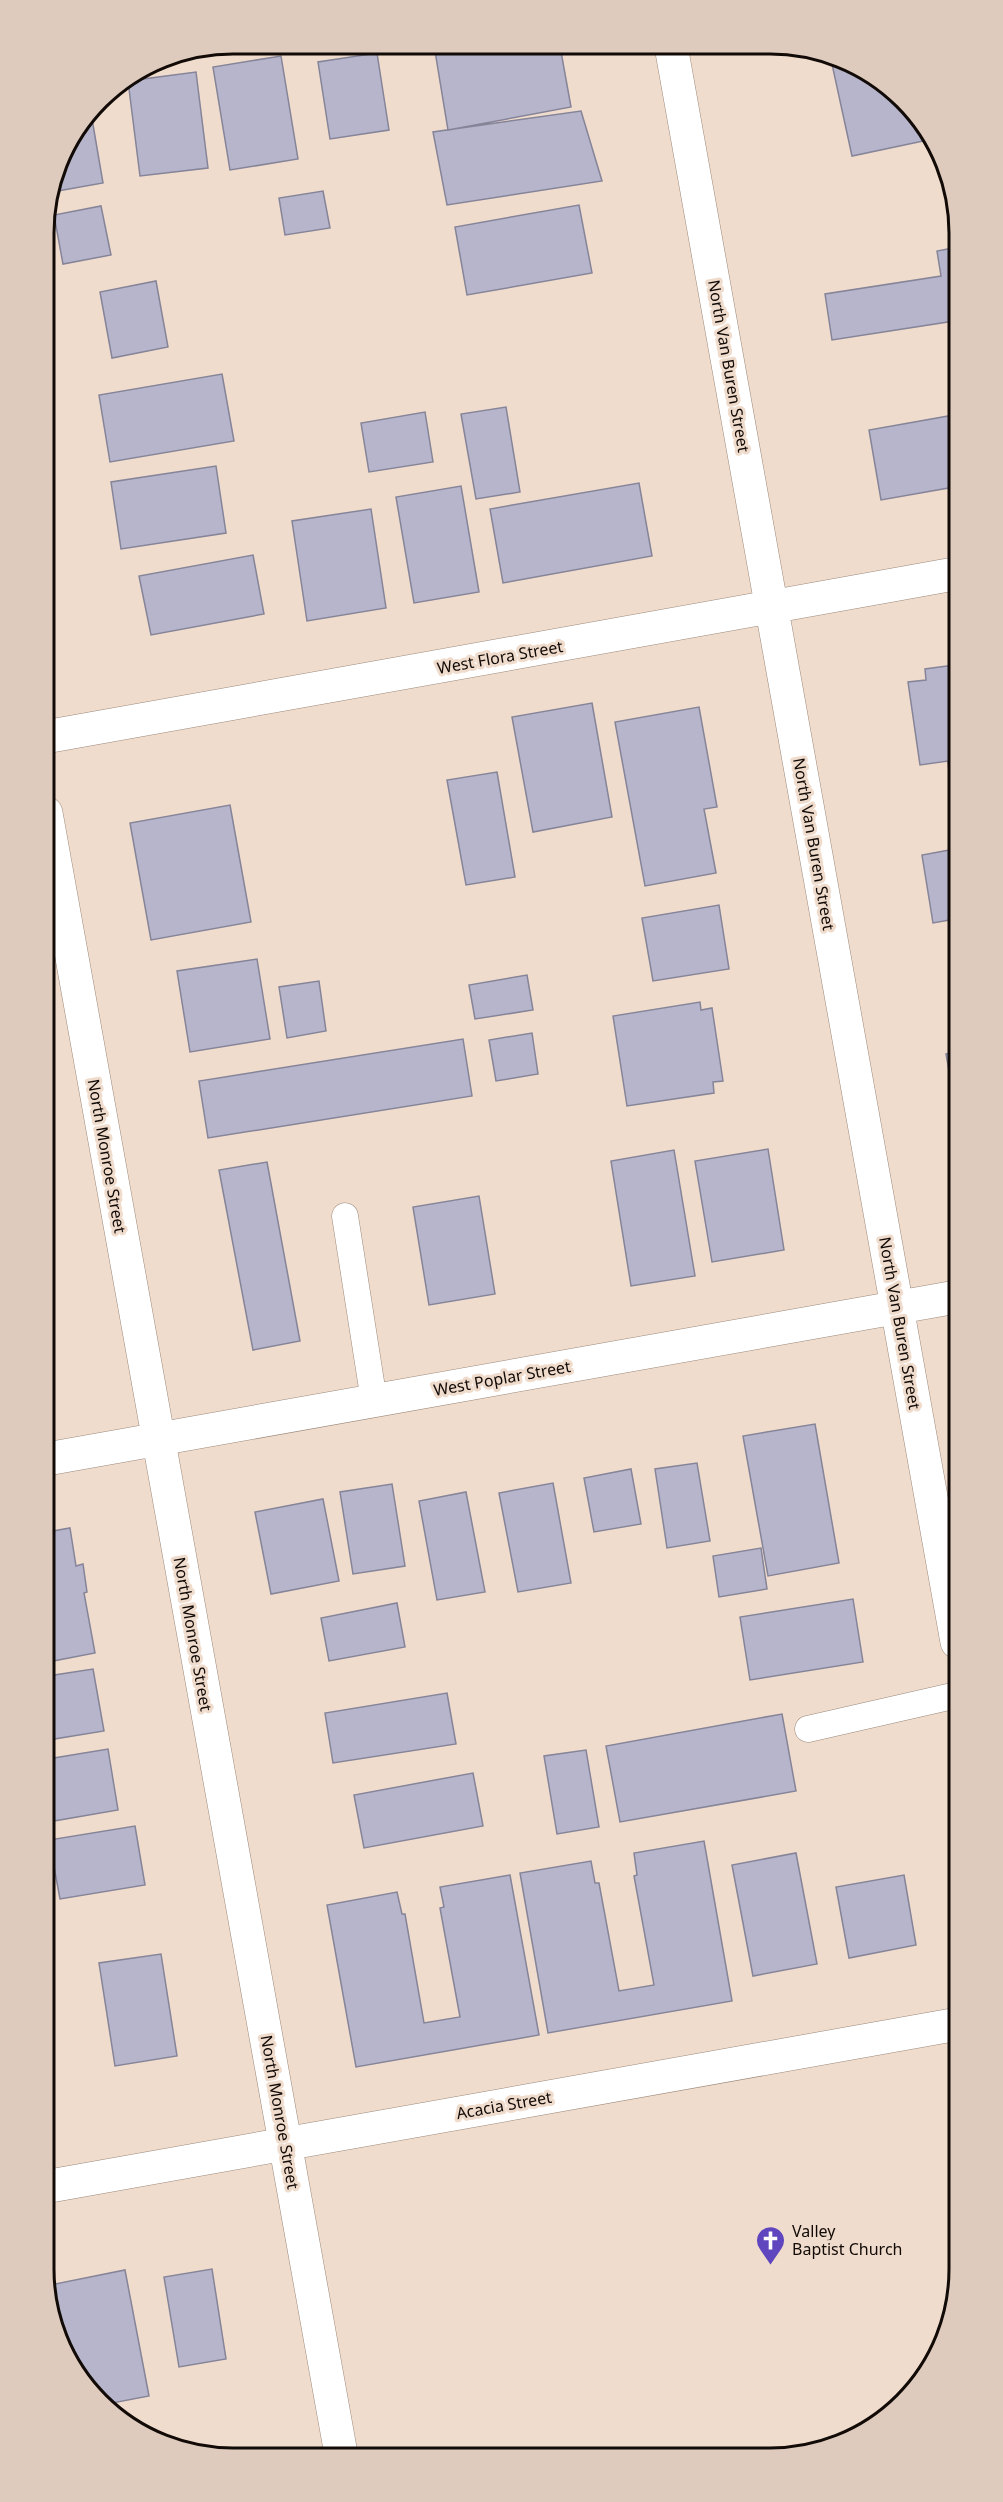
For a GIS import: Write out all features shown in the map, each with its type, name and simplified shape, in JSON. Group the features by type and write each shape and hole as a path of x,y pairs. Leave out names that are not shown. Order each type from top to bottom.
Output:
{"street":[{"name":"North Van Buren Street","path":"672,54 949,1597"},
{"name":"West Flora Street","path":"54,735 949,575"},
{"name":"North Monroe Street","path":"54,858 340,2448"},
{"name":"West Poplar Street","path":"54,1458 949,1298"},
{"name":"Acacia Street","path":"54,2185 949,2026"}],"lane":[{"path":"345,1216 374,1401"},
{"path":"808,1730 949,1697"}],"building":[{"path":"377,54 389,130 330,139 318,62"},
{"path":"435,54 561,54 571,107 448,130"},
{"path":"281,56 298,159 230,170 213,67"},
{"path":"832,65 869,84 897,106 923,141 852,156"},
{"path":"196,72 208,168 140,176 129,88 141,79"},
{"path":"581,111 602,181 447,205 433,132"},
{"path":"93,122 103,183 59,191 72,154"},
{"path":"323,191 330,228 285,235 279,198"},
{"path":"579,205 592,273 467,295 455,227"},
{"path":"101,206 111,255 63,264 55,215"},
{"path":"949,249 949,322 832,340 825,294 941,276 937,251"},
{"path":"156,281 168,347 112,358 100,292"},
{"path":"222,374 234,441 110,462 99,395"},
{"path":"506,407 520,492 476,499 461,414"},
{"path":"425,412 433,462 369,472 361,423"},
{"path":"949,416 949,488 881,500 869,430"},
{"path":"216,466 226,533 121,549 111,482"},
{"path":"639,483 652,556 503,583 490,509"},
{"path":"461,486 479,592 414,603 396,497"},
{"path":"371,509 386,608 307,621 292,521"},
{"path":"253,555 264,614 151,635 139,576"},
{"path":"949,666 949,771 948,761 920,765 908,682 926,680 925,669"},
{"path":"592,703 612,817 533,832 512,717"},
{"path":"699,707 717,807 704,809 716,873 645,886 615,722"},
{"path":"497,772 515,877 466,885 447,780"},
{"path":"230,805 251,922 151,940 130,823"},
{"path":"949,850 949,920 933,923 922,855"},
{"path":"719,905 729,969 653,981 642,918"},
{"path":"257,959 270,1039 190,1052 177,971"},
{"path":"527,975 533,1010 475,1019 469,985"},
{"path":"319,981 326,1031 287,1038 279,987"},
{"path":"700,1002 701,1010 712,1008 723,1081 713,1082 714,1093 627,1106 613,1016"},
{"path":"532,1033 538,1074 496,1081 489,1040"},
{"path":"463,1039 472,1096 208,1138 199,1081"},
{"path":"946,1054 949,1054 949,1071"},
{"path":"768,1149 784,1250 712,1262 695,1161"},
{"path":"674,1150 695,1276 631,1286 611,1161"},
{"path":"267,1162 300,1341 253,1350 219,1170"},
{"path":"479,1196 495,1294 429,1305 413,1207"},
{"path":"815,1424 839,1563 768,1576 743,1436"},
{"path":"697,1463 710,1541 667,1548 655,1469"},
{"path":"631,1469 641,1524 594,1532 584,1478"},
{"path":"553,1483 571,1583 518,1592 499,1493"},
{"path":"392,1484 405,1566 353,1574 340,1492"},
{"path":"466,1492 485,1592 437,1600 419,1501"},
{"path":"323,1499 339,1581 271,1594 255,1512"},
{"path":"70,1528 76,1566 83,1564 87,1592 84,1593 95,1653 54,1661 54,1531"},
{"path":"761,1548 767,1589 719,1597 713,1556"},
{"path":"853,1599 863,1662 750,1680 740,1617"},
{"path":"397,1603 405,1647 329,1661 321,1618"},
{"path":"93,1669 104,1731 54,1739 54,1675"},
{"path":"447,1693 456,1744 333,1763 325,1713"},
{"path":"782,1714 796,1791 620,1822 606,1746"},
{"path":"108,1749 118,1810 54,1821 54,1758"},
{"path":"586,1750 599,1827 557,1834 544,1756"},
{"path":"473,1773 483,1826 364,1848 354,1795"},
{"path":"135,1826 145,1885 60,1899 54,1867 54,1839"},
{"path":"704,1841 732,2001 548,2033 520,1873 591,1861 595,1883 599,1883 619,1991 654,1985 634,1876 637,1875 634,1853"},
{"path":"796,1853 817,1964 753,1976 732,1865"},
{"path":"510,1875 539,2035 356,2067 327,1905 397,1892 402,1914 405,1914 424,2023 460,2017 440,1908 444,1907 440,1887"},
{"path":"904,1875 916,1945 849,1958 836,1887"},
{"path":"161,1954 177,2056 115,2066 99,1963"},
{"path":"212,2269 226,2359 179,2367 164,2277"},
{"path":"125,2270 149,2396 114,2403 106,2396 91,2378 68,2338 60,2315 55,2284"}],"place":[{"name":"Valley Baptist Church","path":"771,2266"}]}
